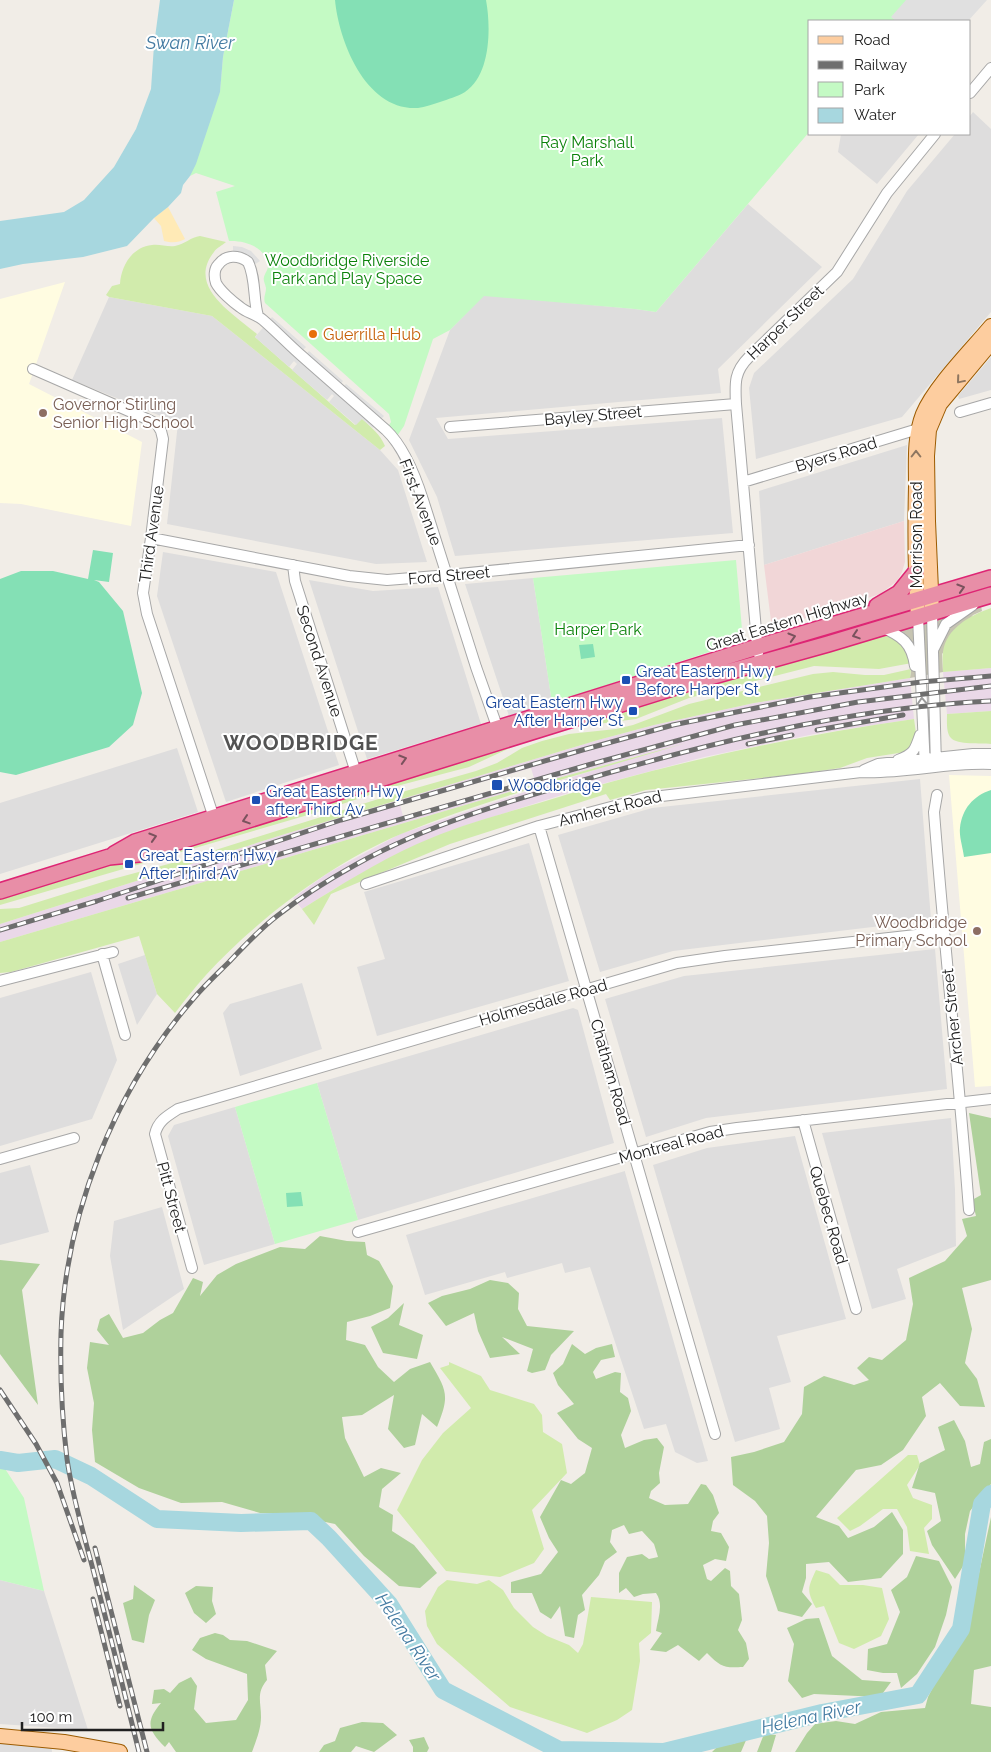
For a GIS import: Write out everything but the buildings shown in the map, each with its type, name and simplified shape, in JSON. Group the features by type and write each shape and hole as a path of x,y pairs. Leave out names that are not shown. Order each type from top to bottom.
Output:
{"highway":[{"path":"865,616 871,609 899,593 916,572"},
{"name":"Great Eastern Highway","path":"0,891 108,857 139,854 216,824 500,735 757,648 991,578"},
{"name":"Great Eastern Highway","path":"500,735 759,664 990,595"}],"main road":[{"name":"Morrison Road","path":"924,599 916,572 915,525 924,413 935,392 991,326"},
{"name":"Morrison Road","path":"925,615 924,599 928,521 927,456 924,429 940,404 991,343"},
{"path":"0,1736 64,1742 120,1752"}],"street":[{"path":"971,92 991,68"},
{"name":"Harper Street","path":"759,664 736,404 736,375 740,365 837,272 888,193 935,135"},
{"name":"First Avenue","path":"258,316 254,301 252,273 248,262 237,256 226,258 215,269 216,284 240,308 258,316 395,439 418,485 500,735"},
{"name":"Third Avenue","path":"33,370 157,424 161,431 163,439 144,586 146,608 216,824"},
{"path":"960,412 991,403"},
{"name":"Bayley Street","path":"450,427 736,404"},
{"name":"Byers Road","path":"743,482 924,429"},
{"name":"Ford Street","path":"151,538 349,576 403,580 749,545"},
{"name":"Second Avenue","path":"293,565 295,581 358,779"},
{"path":"933,652 946,624 990,595"},
{"name":"Morrison Road","path":"925,615 933,652 936,762"},
{"name":"Morrison Road","path":"924,764 921,672 925,615"},
{"path":"881,628 901,637 907,643 912,650 915,666 921,672"},
{"path":"935,721 940,742 944,747 952,752 973,754"},
{"path":"878,764 900,759 915,750 918,746 923,725"},
{"name":"Amherst Road","path":"366,884 539,826 644,798 861,772 880,773 973,754 991,754"},
{"name":"Amherst Road","path":"936,762 991,764"},
{"name":"Amherst Road","path":"861,772 878,764 924,764"},
{"name":"Archer Street","path":"937,795 934,812 943,932 961,1103 969,1210"},
{"name":"Chatham Road","path":"539,826 715,1434"},
{"name":"Holmesdale Road","path":"157,1126 164,1118 178,1109 677,963 698,959 943,932"},
{"path":"0,981 107,953 125,1035"},
{"name":"Montreal Road","path":"358,1232 710,1132 991,1099"},
{"name":"Quebec Road","path":"803,1120 856,1309"},
{"name":"Pitt Street","path":"157,1126 155,1134 192,1268"},
{"path":"0,1159 74,1138"}],"shaded area":[{"path":"906,0 987,0 969,20 895,20 891,17"},
{"path":"973,112 991,129 991,312 902,417 756,459 749,388 754,373 853,279 907,191 954,135 971,135 971,115"},
{"path":"841,135 918,135 877,184 838,152"},
{"path":"748,204 822,267 718,369 721,393 436,418 448,439 722,418 733,533 455,556 437,497 409,440 450,330 484,295 656,312"},
{"path":"233,246 251,251 260,261 254,265 233,252"},
{"name":"Governor Stirling Senior High School","path":"65,282 29,384 142,442 131,526 21,504 0,503 0,299"},
{"path":"109,297 212,316 380,450 398,470 427,562 376,564 167,524 178,423 72,380"},
{"path":"272,317 306,347 301,352 305,356 309,351 343,381 339,386 342,388 346,384 384,416 373,428 362,419 356,425 329,402 334,396 332,394 327,400 292,370 297,364 294,361 289,367 255,337"},
{"path":"991,357 991,390 959,399 958,396"},
{"path":"907,445 904,521 764,565 759,491"},
{"path":"904,521 905,562 897,581 880,594 772,629 764,565"},
{"path":"163,552 276,572 339,765 226,802 157,596"},
{"path":"533,578 552,703 509,716 465,584"},
{"path":"309,580 373,591 438,587 481,724 367,759"},
{"path":"981,606 982,611 973,615 942,654 943,672 910,678 912,663 881,634"},
{"path":"991,668 991,711 947,714 943,672"},
{"path":"910,678 914,719 814,734 704,757 568,793 464,826 418,844 339,886 302,909 293,898 328,873 400,834 537,788 656,751 536,784 0,942 0,924 285,834 598,740 654,725 754,703","holes":["531,768 534,778 403,816 400,805"]},
{"path":"177,748 198,812 0,874 0,803"},
{"name":"Woodbridge Primary School","path":"949,775 991,776 991,1086 975,1087"},
{"path":"920,779 931,920 673,951 600,972 558,835 652,808"},
{"path":"529,843 569,981 377,1036 357,967 385,959 364,892"},
{"path":"935,949 947,1089 706,1118 646,1137 605,999 684,976"},
{"path":"145,955 157,994 137,1025 118,964"},
{"path":"91,972 117,1060 92,1119 0,1146 0,998"},
{"path":"302,983 322,1049 240,1076 223,1013 230,1004"},
{"path":"573,1008 578,1010 614,1143 358,1220 317,1083"},
{"path":"235,1107 275,1244 204,1265 168,1136 174,1125"},
{"path":"951,1118 956,1246 897,1269 906,1299 872,1309 822,1133"},
{"path":"795,1136 846,1319 777,1336 791,1382 769,1388 780,1429 735,1442 653,1165 707,1148"},
{"path":"30,1165 49,1232 0,1245 0,1173"},
{"path":"625,1171 708,1461 697,1463 675,1452 666,1424 644,1429 590,1267 565,1273 562,1263 507,1278 505,1272 425,1295 406,1235"},
{"path":"162,1207 184,1289 123,1330 110,1256 114,1221"},
{"path":"0,1580 44,1591 88,1730 0,1724"},
{"path":"0,1738 51,1743 52,1752 0,1752"}],"green space":[{"name":"Ray Marshall Park","path":"234,0 920,0 903,20 808,20 808,133 656,312 484,296 450,330 433,339 404,426 395,439 386,430 391,422 389,414 265,303 266,288 264,278 268,267 267,259 259,249 248,243 229,241 216,192 235,186 196,173 190,176 220,91 223,57"},
{"path":"335,0 486,0 488,11 487,50 480,74 474,84 465,92 423,107 400,106 384,98 370,86 358,71 349,53 342,35"},
{"path":"200,236 226,242 215,250 207,265 206,277 209,288 216,299 257,334 255,337 355,425 361,418 378,434 385,446 380,450 212,316 106,295 112,286 120,284 125,264 133,253 139,249 152,245 175,246"},
{"path":"93,550 113,553 109,582 94,580 99,582 123,611 142,693 133,725 109,747 16,775 0,772 0,579 21,571 53,571 88,579"},
{"name":"Harper Park","path":"736,560 743,641 552,703 533,578"},
{"path":"991,608 991,668 943,672 945,644 954,629 975,614"},
{"path":"881,634 888,634 903,642 912,663 879,669 814,666 689,698 636,719 567,728 527,740 469,767 397,786 318,812 0,905 0,899 623,710 648,704 690,688"},
{"path":"593,644 595,657 581,659 579,645"},
{"path":"911,669 910,678 754,703 654,725 598,740 285,834 0,924 0,909 19,908 476,771 497,763 522,748 542,741 569,734 616,729 633,725 689,704 813,674 833,672 884,675"},
{"path":"991,711 991,744 959,742 949,736 947,714"},
{"path":"914,719 917,740 911,749 905,752 867,758 840,768 799,774 646,790 610,800 606,794 450,844 331,894 314,925 302,909 402,851 477,821 678,764 819,734"},
{"path":"686,743 471,808 436,820 375,846 349,860 297,894 248,933 202,980 175,1013 157,994 139,936 11,972 0,973 0,942 536,784"},
{"path":"991,790 991,853 964,857 960,831 963,815 974,800"},
{"path":"317,1083 358,1220 275,1244 235,1107"},
{"path":"969,1113 991,1118 991,1280 962,1288 972,1329 965,1363 977,1379 985,1407 960,1406 940,1383 922,1397 926,1416 903,1450 881,1465 856,1470 816,1517 839,1526 848,1538 874,1527 892,1512 903,1530 903,1554 881,1578 848,1582 829,1562 806,1564 806,1578 802,1592 812,1604 802,1617 778,1611 766,1576 769,1543 767,1516 755,1501 733,1485 731,1457 784,1442 802,1414 804,1387 824,1376 854,1385 869,1380 857,1368 869,1357 882,1360 906,1340 913,1304 909,1278 945,1261 967,1236 962,1219 976,1216 972,1200 981,1195"},
{"path":"301,1192 303,1206 287,1207 286,1193"},
{"path":"320,1236 365,1242 367,1255 379,1261 393,1286 390,1308 347,1322 346,1340 365,1345 378,1367 394,1382 410,1369 430,1362 445,1393 444,1407 437,1427 422,1414 415,1445 404,1448 388,1429 394,1395 362,1415 342,1417 345,1438 364,1477 381,1468 401,1473 382,1489 379,1507 393,1515 392,1531 414,1545 437,1573 420,1588 399,1586 364,1556 335,1524 282,1513 260,1513 222,1502 181,1503 139,1488 95,1462 92,1430 94,1403 87,1368 90,1342 109,1345 97,1330 100,1319 109,1314 123,1338 143,1333 173,1313 193,1278 203,1282 200,1296 217,1275 236,1264 280,1247 305,1249"},
{"path":"0,1260 40,1264 22,1290 38,1405 0,1354"},
{"path":"490,1280 508,1283 519,1293 518,1309 527,1326 574,1331 551,1355 545,1370 532,1373 527,1371 533,1349 502,1337 520,1354 490,1358 478,1331 474,1313 446,1326 428,1303 442,1296 470,1289"},
{"path":"404,1303 399,1325 423,1335 417,1359 383,1353 371,1327 388,1318"},
{"path":"572,1344 585,1354 596,1348 612,1344 615,1357 601,1360 593,1372 596,1379 615,1372 621,1373 620,1392 628,1398 631,1411 621,1435 625,1448 644,1440 657,1438 664,1447 659,1473 660,1483 651,1491 649,1498 665,1505 688,1504 701,1484 706,1485 713,1495 719,1513 713,1521 711,1531 721,1533 729,1547 726,1561 715,1559 703,1565 707,1579 711,1581 725,1568 730,1571 731,1586 739,1594 742,1620 738,1630 746,1643 749,1659 743,1667 723,1666 707,1653 699,1661 678,1645 666,1652 650,1650 662,1633 656,1631 660,1611 658,1597 656,1593 634,1597 626,1588 619,1593 619,1573 627,1557 642,1554 649,1559 658,1557 654,1544 642,1531 629,1534 624,1525 612,1530 610,1542 617,1552 605,1561 599,1575 582,1595 585,1610 578,1615 574,1638 565,1636 560,1606 551,1619 540,1612 532,1593 511,1593 511,1582 541,1574 558,1552 549,1538 540,1517 561,1480 571,1484 585,1473 592,1448 578,1439 557,1413 574,1404 558,1385 553,1373 563,1364"},
{"path":"449,1362 481,1376 490,1390 534,1404 542,1415 543,1432 562,1444 567,1473 532,1510 544,1549 534,1563 500,1577 446,1571 397,1510 422,1460 443,1433 471,1408 440,1368 449,1365"},
{"path":"954,1420 965,1441 971,1467 980,1464 984,1442 991,1439 991,1484 970,1511 965,1534 965,1563 955,1579 932,1545 927,1531 941,1521 935,1493 912,1488 920,1463 945,1450 938,1427"},
{"path":"908,1455 917,1455 920,1465 907,1485 913,1498 932,1505 932,1519 924,1528 929,1554 910,1551 907,1527 897,1509 883,1509 850,1531 837,1518"},
{"path":"0,1461 24,1498 44,1591 0,1580"},
{"path":"991,1517 991,1666 974,1670 971,1704 991,1707 991,1752 795,1752 815,1724 836,1721 855,1724 881,1712 925,1708 928,1697 941,1671 968,1625"},
{"path":"916,1556 939,1561 952,1587 946,1615 935,1647 917,1674 901,1688 897,1673 867,1670 868,1649 887,1644 900,1612 891,1590 907,1577"},
{"path":"816,1570 829,1574 840,1585 863,1585 882,1588 889,1619 881,1636 854,1649 839,1643 824,1606 816,1608 809,1593"},
{"path":"447,1580 477,1584 489,1580 503,1590 514,1608 533,1627 547,1636 569,1645 578,1653 583,1644 591,1597 652,1602 651,1633 639,1643 640,1661 632,1710 617,1720 587,1733 510,1707 437,1644 427,1626 425,1611 438,1587"},
{"path":"134,1585 155,1600 149,1615 144,1643 132,1640 123,1603 133,1599"},
{"path":"196,1586 213,1587 212,1601 216,1614 206,1623 194,1613 185,1593"},
{"path":"819,1618 832,1656 862,1680 891,1682 880,1697 814,1694 802,1698 788,1681 794,1644 787,1628 806,1619"},
{"path":"215,1633 223,1635 230,1640 247,1641 277,1651 265,1665 267,1680 260,1693 261,1721 257,1739 252,1752 176,1752 169,1742 165,1747 152,1731 152,1716 161,1703 152,1704 154,1690 164,1689 170,1693 179,1683 191,1677 197,1686 194,1709 206,1723 236,1720 248,1700 247,1674 206,1659 192,1650 200,1638"},
{"path":"362,1722 383,1723 397,1735 374,1752 356,1746 351,1752 319,1752 324,1745 335,1741 340,1728"},
{"path":"764,1734 776,1735 771,1752 757,1752"},
{"path":"424,1737 429,1748 427,1752 413,1752 413,1747 409,1740"},
{"path":"747,1738 741,1752 712,1752 719,1745 733,1744"}],"sand":[{"path":"168,207 185,239 175,242 164,241 161,226 154,218"}],"water":[{"name":"Swan River","path":"160,0 234,0 223,57 220,92 196,164 183,185 181,193 127,246 83,257 23,264 0,269 0,221 64,212 84,200 114,167 136,129 151,89"}],"waterway":[{"name":"Helena River","path":"0,1460 18,1463 55,1459 91,1476 157,1519 241,1523 311,1521 389,1604 443,1690 559,1750 664,1752 822,1713 918,1695 961,1629 982,1504 991,1494"}],"railway":[{"path":"0,930 97,901 341,820 673,725 810,697 921,682 991,676"},
{"path":"128,898 588,765 735,725 858,702 991,686"},
{"path":"139,1752 76,1506 67,1459 61,1381 61,1334 72,1243 99,1155 118,1112 140,1072 194,998 258,932 305,895 386,849 452,821 588,779 759,734 805,724 897,709 991,701"},
{"path":"817,730 903,715"},
{"path":"748,744 792,735"},
{"path":"0,1390 36,1444 57,1483 84,1560"},
{"path":"95,1548 147,1752"},
{"path":"93,1599 120,1706"}],"place":[{"name":"Guerrilla Hub","path":"313,334"},
{"name":"Governor Stirling Senior High School","path":"43,413"},
{"name":"Great Eastern Hwy Before Harper St","path":"626,680"},
{"name":"Great Eastern Hwy After Harper St","path":"633,711"},
{"name":"Woodbridge","path":"497,785"},
{"name":"Great Eastern Hwy after Third Av","path":"256,800"},
{"name":"Great Eastern Hwy After Third Av","path":"129,864"},
{"name":"Woodbridge Primary School","path":"977,931"}],"district":[{"name":"WOODBRIDGE","path":"301,743"}],"park label":[{"name":"Woodbridge Riverside Park and Play Space","path":"347,269"}]}
